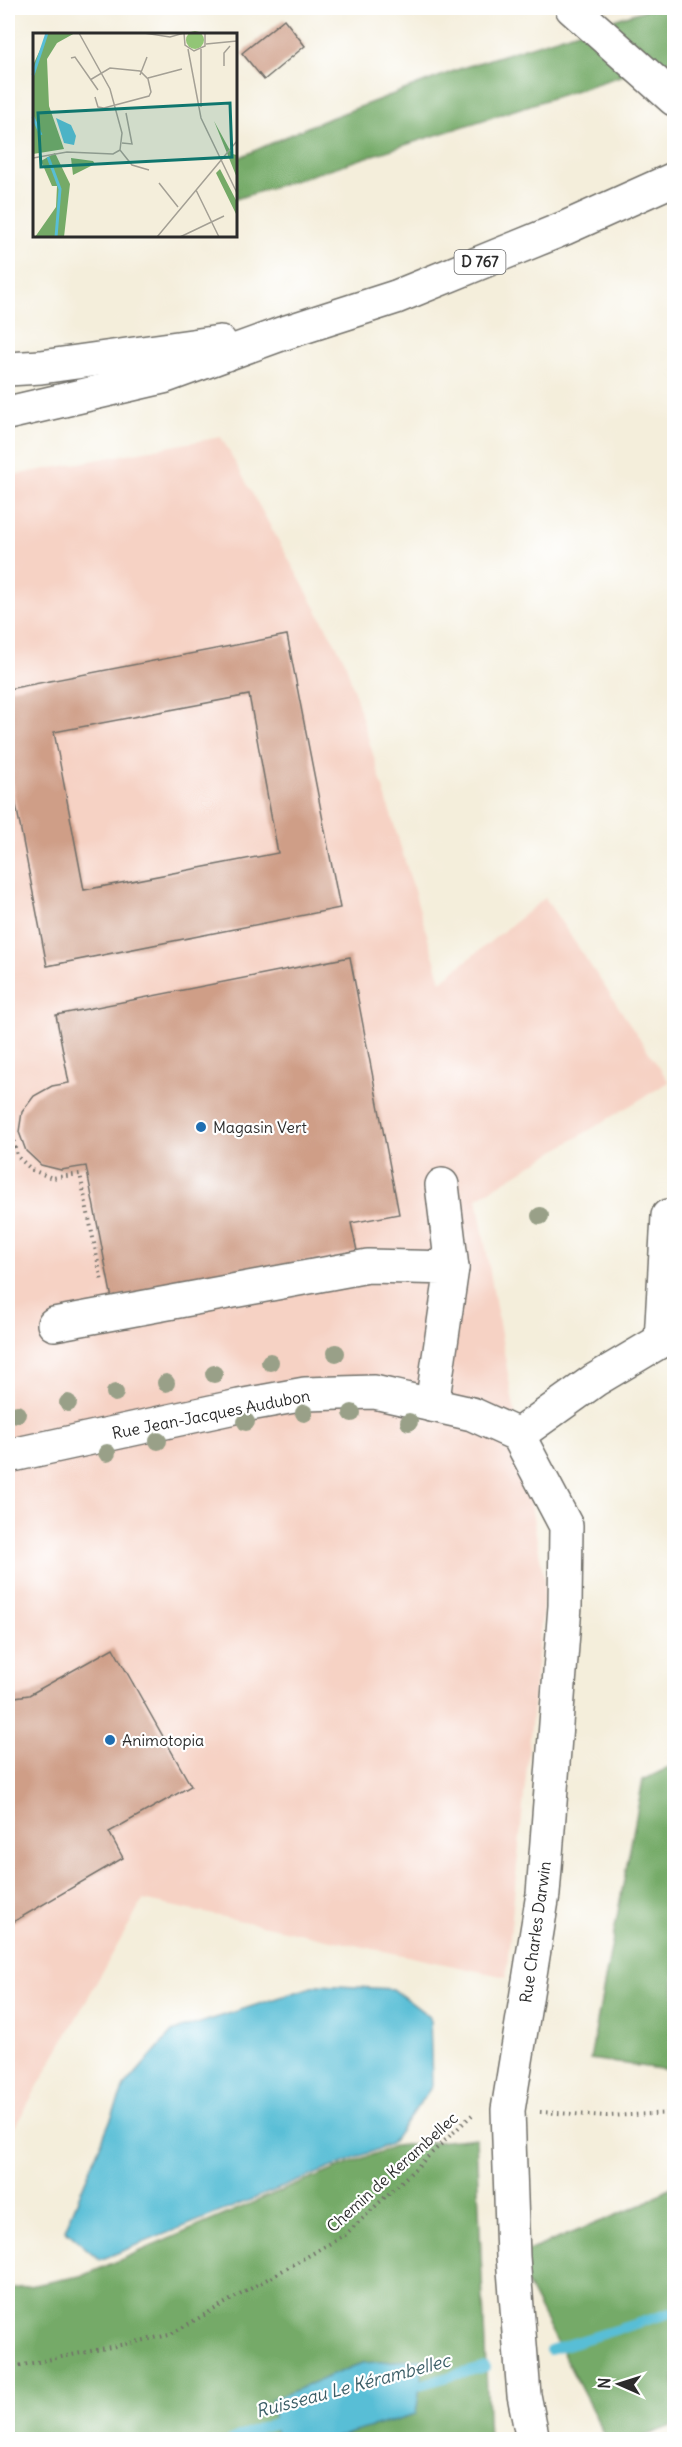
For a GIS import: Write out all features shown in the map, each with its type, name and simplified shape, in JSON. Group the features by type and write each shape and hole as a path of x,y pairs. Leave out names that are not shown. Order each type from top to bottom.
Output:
{"street":[{"path":"582,17 675,99"},
{"name":"D 767","path":"8,412 163,377 281,334 396,297 566,228 675,179"},
{"name":"D 767","path":"8,369 41,367 281,334"},
{"path":"432,1405 452,1268 441,1185"},
{"path":"518,1435 595,1380 668,1337 668,1215"},
{"path":"54,1324 224,1305 368,1266 452,1268"},
{"name":"Rue Jean-Jacques Audubon","path":"8,1456 305,1394 374,1392 472,1414 518,1435"},
{"name":"Rue Charles Darwin","path":"518,1435 567,1526 565,1606 543,1894 508,2110 513,2257 524,2395 533,2439"}],"path":[{"path":"8,1134 12,1133 17,1156 32,1170 52,1178 80,1174 102,1283 108,1282"},
{"name":"Chemin de Kerambellec","path":"8,2368 169,2335 345,2235 474,2114 508,2110 607,2116 675,2113"}],"shaded area":[{"path":"221,437 345,661 441,981 545,898 669,1082 477,1198 545,1585 506,1977 143,1900 8,2139 8,476"}],"green space":[{"path":"651,8 674,8 674,59 237,199 237,159 312,125 462,68"},
{"path":"674,1765 674,2071 590,2059 643,1780"},
{"path":"476,2138 489,2439 8,2440 8,2290 85,2275 273,2194 394,2146"},
{"path":"674,2185 674,2425 637,2439 607,2439 513,2257 641,2205"}],"water":[{"path":"318,1985 393,1989 430,2017 432,2086 391,2144 100,2260 65,2230 124,2087 172,2032"},
{"path":"424,2359 416,2414 331,2439 276,2439 271,2400 362,2363"}],"building":[{"path":"284,19 305,46 264,80 242,53"},
{"path":"287,635 340,908 47,966 8,763 8,689","holes":["249,695 278,853 84,890 54,732"]},
{"name":"Magasin Vert","path":"350,957 399,1214 351,1223 357,1251 112,1299 86,1166 61,1170 41,1165 26,1151 19,1132 22,1112 34,1096 52,1086 69,1083 56,1015"},
{"path":"113,1648 191,1786 109,1832 123,1858 8,1925 8,1698 29,1695"}],"waterway":[{"name":"Ruisseau Le Kérambellec","path":"550,2350 674,2312"},
{"name":"Ruisseau Le Kérambellec","path":"408,2388 485,2367"},
{"name":"Ruisseau Le Kérambellec","path":"232,2440 260,2428 288,2420"}],"place":[{"name":"Magasin Vert","path":"201,1127"},
{"name":"Animotopia","path":"110,1740"}]}
